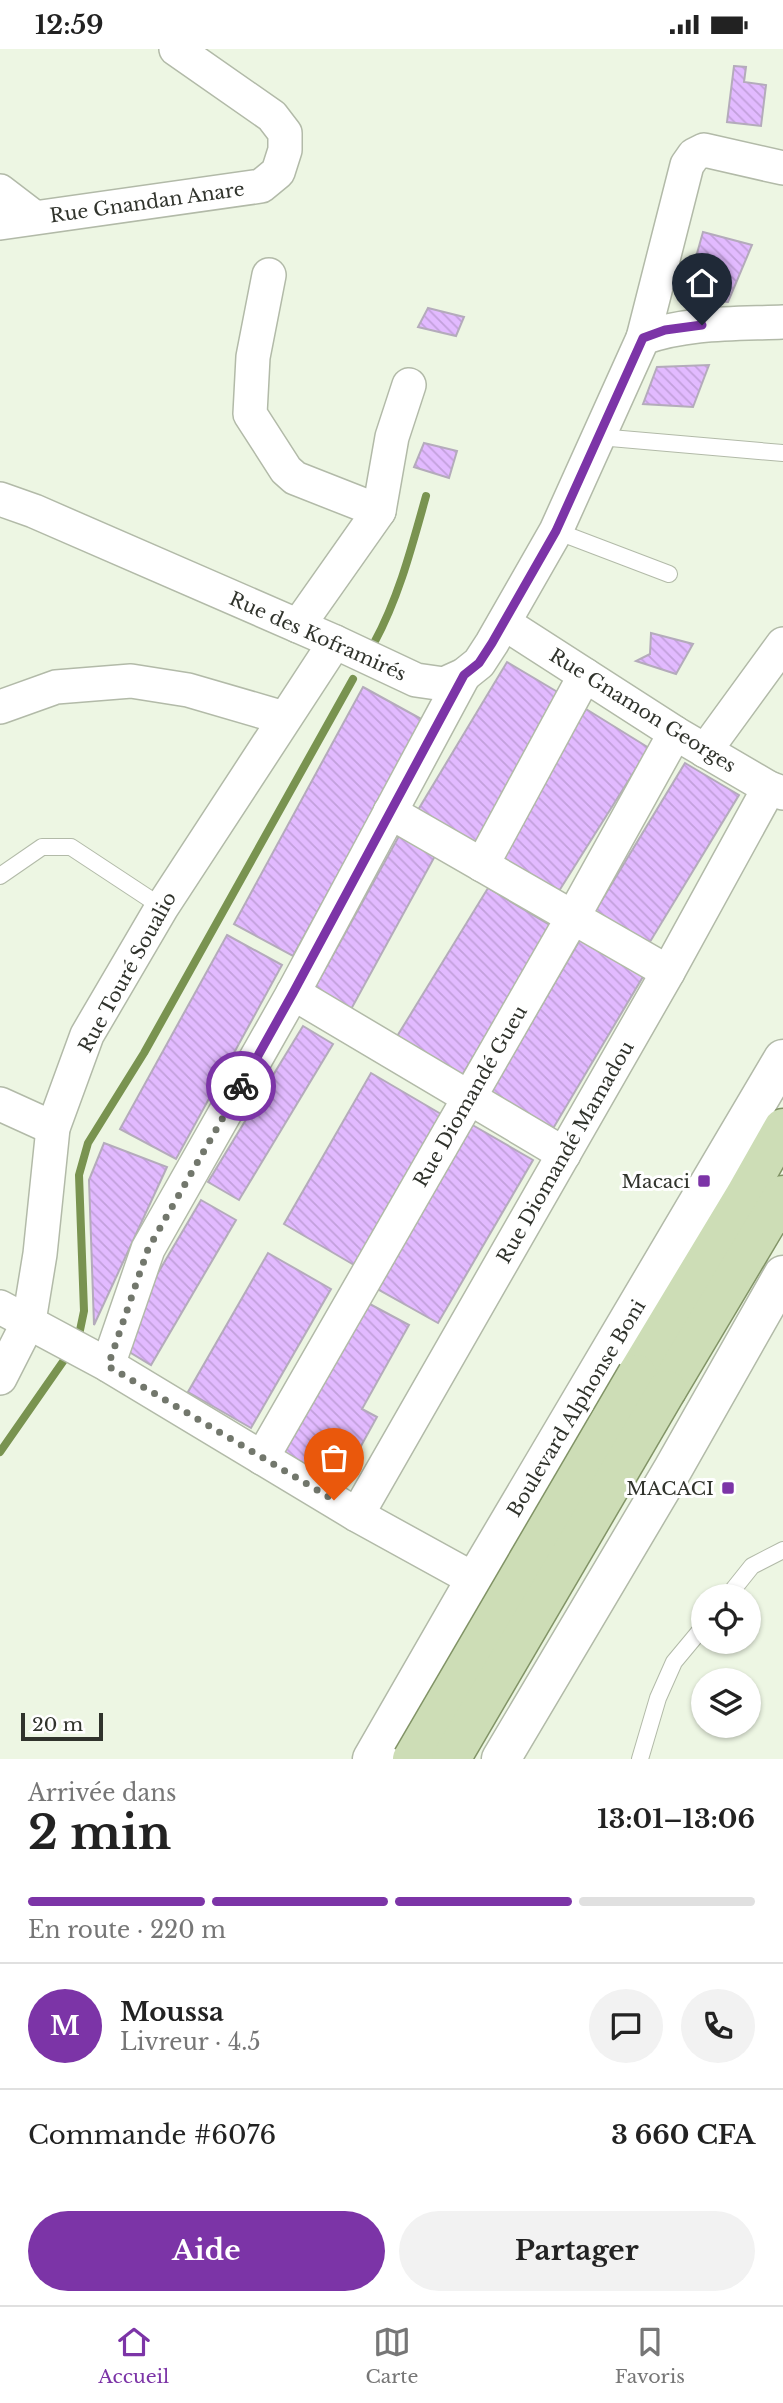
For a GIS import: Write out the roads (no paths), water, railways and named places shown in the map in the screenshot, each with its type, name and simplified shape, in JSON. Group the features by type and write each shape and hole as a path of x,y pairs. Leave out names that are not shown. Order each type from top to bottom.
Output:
{"main road":[{"name":"Boulevard Alphonse Boni","path":"452,1759 652,1382 745,1195 783,1128"},
{"name":"Boulevard Alphonse Boni","path":"412,1759 652,1382 783,1195"}],"street":[{"name":"Rue Gnandan Anare","path":"0,223 261,186 278,172 285,150 285,133 272,116 176,49"},
{"path":"108,1366 148,1249 293,993 464,675 479,663 556,531 643,338 687,166 694,155 704,150 783,168"},
{"path":"0,191 34,217"},
{"path":"270,275 253,357 250,414 286,470 295,478 379,511"},
{"path":"643,338 665,330 702,325 783,322"},
{"path":"298,626 379,511 392,437 409,385"},
{"name":"Rue des Koframirés","path":"0,499 34,511 416,680 444,684 464,675"},
{"name":"Rue Gnamon Georges","path":"504,623 675,733 776,791"},
{"name":"Rue Touré Soualio","path":"0,1378 29,1321 40,1254 53,1128 87,1035 162,907 335,642"},
{"path":"705,751 783,644"},
{"path":"482,865 585,675"},
{"path":"0,707 56,687 131,681 188,690 284,718"},
{"name":"Rue Diomandé Gueu","path":"262,1458 470,1098 675,733"},
{"name":"Rue Diomandé Mamadou","path":"357,1515 668,972 776,791"},
{"path":"390,812 668,972"},
{"path":"293,993 564,1154"},
{"name":"Boulevard Alphonse Boni","path":"372,1759 783,1059"},
{"path":"0,1104 53,1128"},
{"path":"408,1696 509,1756 783,1275"},
{"path":"0,1307 108,1366 357,1515 475,1580"}],"lane":[{"path":"599,437 783,453"},
{"path":"556,531 669,574"},
{"path":"0,876 42,847 71,847 162,907"},
{"path":"738,1584 752,1566 783,1550"},
{"path":"640,1759 659,1697 674,1662 691,1642"}],"waterway":[{"path":"374,643 398,589 426,496"},
{"path":"79,1335 84,1311 79,1175 88,1143 144,1053 353,679"},
{"path":"0,1452 69,1353"}],"place":[{"name":"Macaci","path":"704,1181"},
{"name":"MACACI","path":"728,1488"}]}
